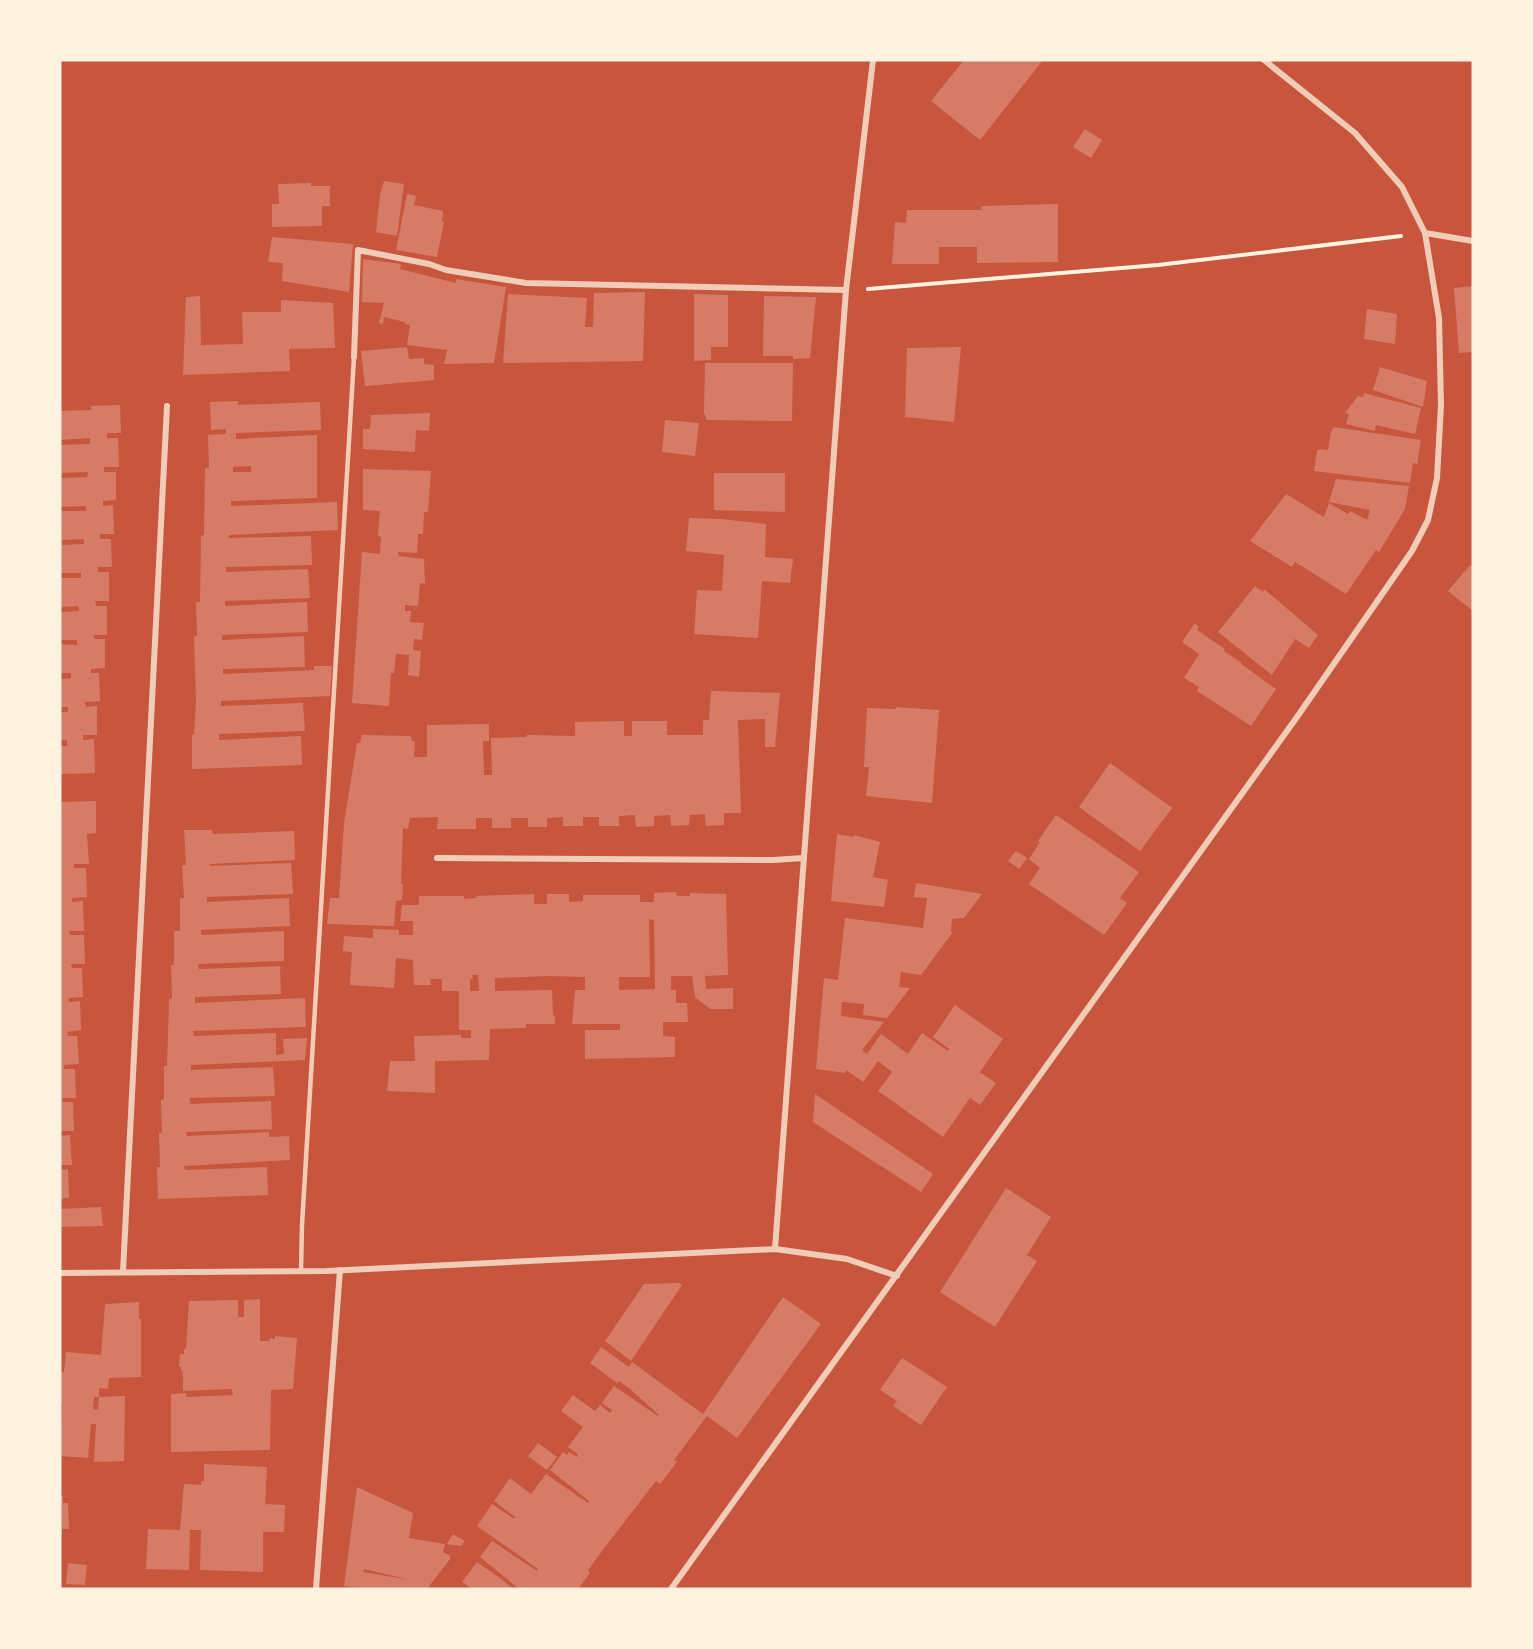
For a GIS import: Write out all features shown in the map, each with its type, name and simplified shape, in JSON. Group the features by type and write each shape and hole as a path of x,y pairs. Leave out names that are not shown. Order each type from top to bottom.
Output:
{"street":[{"path":"775,1249 846,290 873,60"},
{"path":"671,1589 1297,717 1406,560 1428,520 1437,477 1441,405 1439,318 1425,233 1402,187 1355,133 1264,60"},
{"path":"1425,233 1473,241"},
{"path":"354,357 358,250 429,264 446,270 526,283 846,290"},
{"path":"123,1272 168,406"},
{"path":"437,858 773,860 804,858"},
{"path":"60,1273 340,1270 775,1249 847,1258 897,1276"},
{"path":"316,1589 340,1270"}],"lane":[{"path":"301,1271 354,357"}],"path":[{"path":"846,290 1158,265 1425,233"}],"building":[{"path":"964,60 1043,60 980,140 931,101"},
{"path":"1085,129 1102,140 1091,158 1073,147"},
{"path":"384,181 404,184 397,236 376,232"},
{"path":"311,183 311,186 330,186 330,206 322,206 322,226 272,227 272,204 279,204 278,184"},
{"path":"407,194 416,196 414,205 443,211 442,221 444,222 437,257 396,250"},
{"path":"1058,204 1058,262 977,263 977,247 939,247 939,264 892,264 895,222 906,223 907,210 982,210 981,206"},
{"path":"272,237 353,244 349,292 282,281 283,263 268,262"},
{"path":"363,259 401,264 400,269 456,283 456,279 506,287 494,363 444,364 447,350 407,345 410,325 384,317 383,324 379,323 384,303 362,302"},
{"path":"1473,286 1473,352 1459,353 1454,288"},
{"path":"645,292 643,361 503,363 508,294 587,298 585,327 593,327 594,293"},
{"path":"694,294 728,295 728,347 711,347 711,360 694,361"},
{"path":"200,296 201,345 243,344 242,312 281,312 281,300 333,303 335,348 289,349 290,371 183,375 186,297"},
{"path":"764,296 816,297 810,358 763,356"},
{"path":"1367,309 1397,314 1395,344 1364,339"},
{"path":"407,347 409,359 424,358 424,364 434,365 434,380 365,386 361,351"},
{"path":"961,347 954,422 905,417 907,348"},
{"path":"705,363 793,363 792,421 707,420 704,413"},
{"path":"1380,367 1427,381 1423,407 1373,390"},
{"path":"1364,393 1421,408 1415,434 1376,425 1375,431 1346,424 1349,414 1345,413 1358,396 1363,397"},
{"path":"238,401 238,405 320,402 321,430 236,433 236,439 317,435 317,498 231,501 231,506 337,502 338,530 229,535 229,538 311,536 312,565 226,567 226,572 308,569 310,598 225,601 225,606 307,602 308,632 222,635 222,640 304,636 305,667 223,669 223,674 314,670 314,666 332,666 330,696 221,701 221,706 303,703 305,731 219,734 219,740 301,736 302,765 192,769 192,735 194,735 196,702 194,636 197,636 196,602 200,602 205,468 209,468 208,435 226,434 226,429 211,430 210,402","holes":["251,466 251,472 233,472 233,467"]},
{"path":"120,405 121,433 107,433 107,438 118,438 119,467 104,467 104,472 116,472 116,500 103,501 103,506 113,505 114,534 100,534 100,539 111,539 112,567 98,567 98,572 109,572 109,601 95,601 96,606 107,606 107,635 94,635 94,639 105,639 105,668 91,669 91,673 99,673 100,701 85,702 86,707 97,706 97,735 83,735 83,740 94,739 95,773 60,774 60,746 67,746 67,740 60,740 60,712 68,712 68,707 60,707 60,679 71,678 71,673 60,673 60,644 77,645 77,640 60,640 60,612 79,611 78,606 60,607 60,578 81,578 81,573 60,573 60,511 86,511 86,506 60,507 60,478 87,477 88,472 60,473 60,445 90,444 90,438 60,440 60,411 91,410 91,406","holes":["84,539 84,544 62,545 62,540"]},
{"path":"430,413 429,431 416,430 415,452 363,449 363,429 370,429 371,415"},
{"path":"665,420 699,423 695,456 662,452"},
{"path":"1334,427 1421,440 1417,464 1413,463 1410,483 1314,471 1317,451 1319,449 1328,450"},
{"path":"363,469 431,471 428,512 424,512 423,534 418,534 417,553 398,552 399,556 424,559 425,584 420,583 418,606 405,605 405,611 411,611 410,622 424,623 422,640 414,639 413,650 421,651 419,677 408,675 409,655 396,654 394,673 391,673 389,706 352,703 362,552 380,554 381,537 378,536 380,511 363,510"},
{"path":"714,473 785,473 785,512 714,510"},
{"path":"1336,479 1409,486 1405,509 1379,552 1376,550 1346,594 1295,562 1292,567 1250,541 1286,494 1324,517 1329,503 1348,514 1350,511 1367,520 1370,510 1329,502"},
{"path":"689,518 766,524 765,557 793,559 790,583 762,581 758,638 694,634 697,590 722,591 724,555 686,551"},
{"path":"1470,565 1473,568 1473,611 1448,591"},
{"path":"1255,586 1263,592 1264,589 1318,635 1309,648 1295,639 1272,675 1218,632"},
{"path":"1195,623 1199,627 1197,630 1276,689 1251,726 1197,691 1199,687 1184,678 1199,654 1182,642"},
{"path":"711,691 780,693 775,747 765,747 765,719 738,720 741,813 724,813 724,825 706,826 705,814 690,815 689,825 671,826 670,815 654,816 654,826 636,827 635,815 619,816 619,826 599,826 599,817 583,817 583,826 563,826 563,817 547,818 547,827 528,827 528,818 511,818 511,828 492,828 492,818 476,818 476,829 437,829 438,817 410,818 408,829 403,828 402,900 396,901 394,926 327,924 330,898 339,898 344,823 357,743 360,743 362,735 411,736 412,741 415,741 414,757 427,757 427,725 489,724 489,741 483,741 484,775 492,775 491,738 526,737 527,735 575,736 575,722 624,721 624,736 632,736 632,721 667,721 667,735 703,735 703,720 709,720"},
{"path":"896,707 939,710 932,803 866,796 869,767 864,767 867,708 896,709"},
{"path":"1110,763 1172,808 1140,851 1079,807"},
{"path":"96,801 96,833 87,834 89,864 74,864 74,868 86,868 87,897 72,898 72,902 83,901 84,931 69,931 70,935 84,935 85,964 71,964 72,968 82,968 83,997 69,998 69,1002 80,1001 81,1030 67,1032 68,1036 77,1036 79,1064 64,1065 64,1069 75,1069 76,1098 62,1098 63,1102 73,1102 74,1131 60,1131 60,802"},
{"path":"1056,815 1139,872 1120,898 1127,903 1104,935 1029,884 1040,868 1029,859"},
{"path":"184,830 212,830 213,834 294,831 295,860 210,864 210,866 291,863 293,894 207,897 207,902 289,898 290,926 201,930 201,935 284,931 284,961 198,964 199,969 280,966 281,994 195,997 195,1003 305,998 306,1027 193,1031 194,1036 276,1033 276,1055 284,1054 283,1039 307,1038 305,1060 191,1065 191,1070 273,1067 275,1096 190,1098 190,1104 271,1101 272,1129 186,1132 187,1136 269,1132 269,1137 289,1136 290,1160 184,1166 185,1170 267,1167 268,1195 158,1199 159,1133 162,1133 161,1100 164,1099 164,1066 167,1066 169,999 172,998 171,965 174,965 174,931 180,931 180,898 184,898 182,865 186,865"},
{"path":"837,834 854,837 854,835 880,842 873,877 888,880 884,907 831,901"},
{"path":"1016,851 1027,858 1019,869 1008,861"},
{"path":"916,883 982,894 964,918 952,919 951,932 953,932 921,975 901,972 899,987 910,988 887,1018 863,1015 864,1004 842,1002 841,1016 884,1022 862,1050 867,1054 881,1034 908,1054 922,1033 948,1051 949,1049 933,1037 955,1005 1003,1039 980,1072 996,1083 980,1105 970,1098 943,1137 878,1091 892,1072 878,1061 863,1082 846,1070 845,1073 816,1069 824,978 838,980 845,918 923,928 927,898 914,897"},
{"path":"676,892 677,896 690,896 690,893 726,894 728,975 705,976 706,989 733,988 733,1009 710,1009 695,997 692,976 671,976 671,990 676,990 676,1003 687,1003 688,1022 663,1022 663,1036 675,1037 675,1057 585,1059 585,1030 620,1030 620,1024 572,1024 575,990 585,990 585,977 495,978 495,991 552,990 555,1024 526,1024 526,1028 490,1029 489,1060 435,1061 435,1093 387,1091 390,1061 415,1061 414,1036 461,1035 461,1038 471,1038 471,1030 459,1030 459,991 442,991 442,979 430,979 431,985 414,985 413,960 396,958 394,988 350,985 352,952 343,951 344,936 373,938 373,929 399,930 399,935 413,935 413,921 400,921 402,905 419,905 419,896 464,896 464,899 477,898 476,896 534,894 534,904 547,904 547,894 569,894 569,902 583,901 583,895 640,895 640,902 654,902 654,893","holes":["649,919 654,920 655,989 619,990 619,977 650,977","472,975 478,975 479,991 470,991"]},
{"path":"815,1094 933,1174 921,1192 813,1122"},
{"path":"70,1135 72,1165 60,1165 60,1136"},
{"path":"68,1169 69,1198 60,1199 60,1170"},
{"path":"1006,1188 1051,1217 1027,1255 1037,1261 995,1327 940,1292"},
{"path":"101,1207 103,1226 60,1227 60,1209"},
{"path":"679,1283 682,1285 631,1361 605,1341 644,1284"},
{"path":"783,1297 821,1324 737,1438 707,1416 674,1460 677,1462 660,1484 656,1481 605,1547 588,1570 590,1573 578,1589 519,1589 480,1557 492,1541 537,1571 538,1569 477,1526 492,1504 514,1519 515,1517 494,1501 510,1478 531,1494 546,1474 588,1503 589,1501 550,1470 563,1452 567,1455 569,1452 577,1457 578,1454 568,1447 583,1427 561,1411 573,1395 595,1411 600,1405 610,1413 612,1410 602,1403 614,1386 659,1415 630,1389 619,1381 617,1383 590,1363 601,1347 629,1367 632,1362 703,1414"},
{"path":"260,1299 260,1341 270,1341 270,1338 275,1339 275,1336 297,1338 293,1389 271,1390 270,1450 171,1452 171,1394 186,1393 186,1397 233,1395 232,1389 183,1391 183,1371 179,1366 180,1354 184,1354 184,1349 186,1349 189,1301 238,1300 238,1317 244,1317 244,1300"},
{"path":"139,1302 141,1377 109,1378 108,1389 99,1388 99,1397 125,1396 124,1461 94,1462 96,1424 91,1424 88,1458 60,1456 62,1404 60,1404 60,1372 64,1372 66,1352 101,1355 105,1304","holes":["94,1397 99,1397 98,1410 93,1409"]},
{"path":"902,1358 947,1387 921,1425 893,1406 897,1401 880,1390"},
{"path":"538,1443 557,1457 547,1470 528,1456"},
{"path":"204,1464 267,1467 265,1504 285,1505 284,1532 263,1532 263,1572 200,1570 201,1530 190,1530 189,1570 146,1569 148,1529 180,1530 184,1484 201,1485 201,1481 204,1481"},
{"path":"357,1487 413,1513 409,1538 445,1544 443,1552 450,1555 450,1559 427,1589 363,1589 344,1586","holes":["364,1569 410,1580 363,1572"]},
{"path":"60,1496 63,1496 63,1503 68,1503 69,1529 62,1529 62,1534 60,1534"},
{"path":"453,1534 465,1541 461,1546 447,1544"},
{"path":"477,1562 514,1589 472,1589 462,1582"},
{"path":"68,1563 87,1565 85,1585 66,1584"}]}
